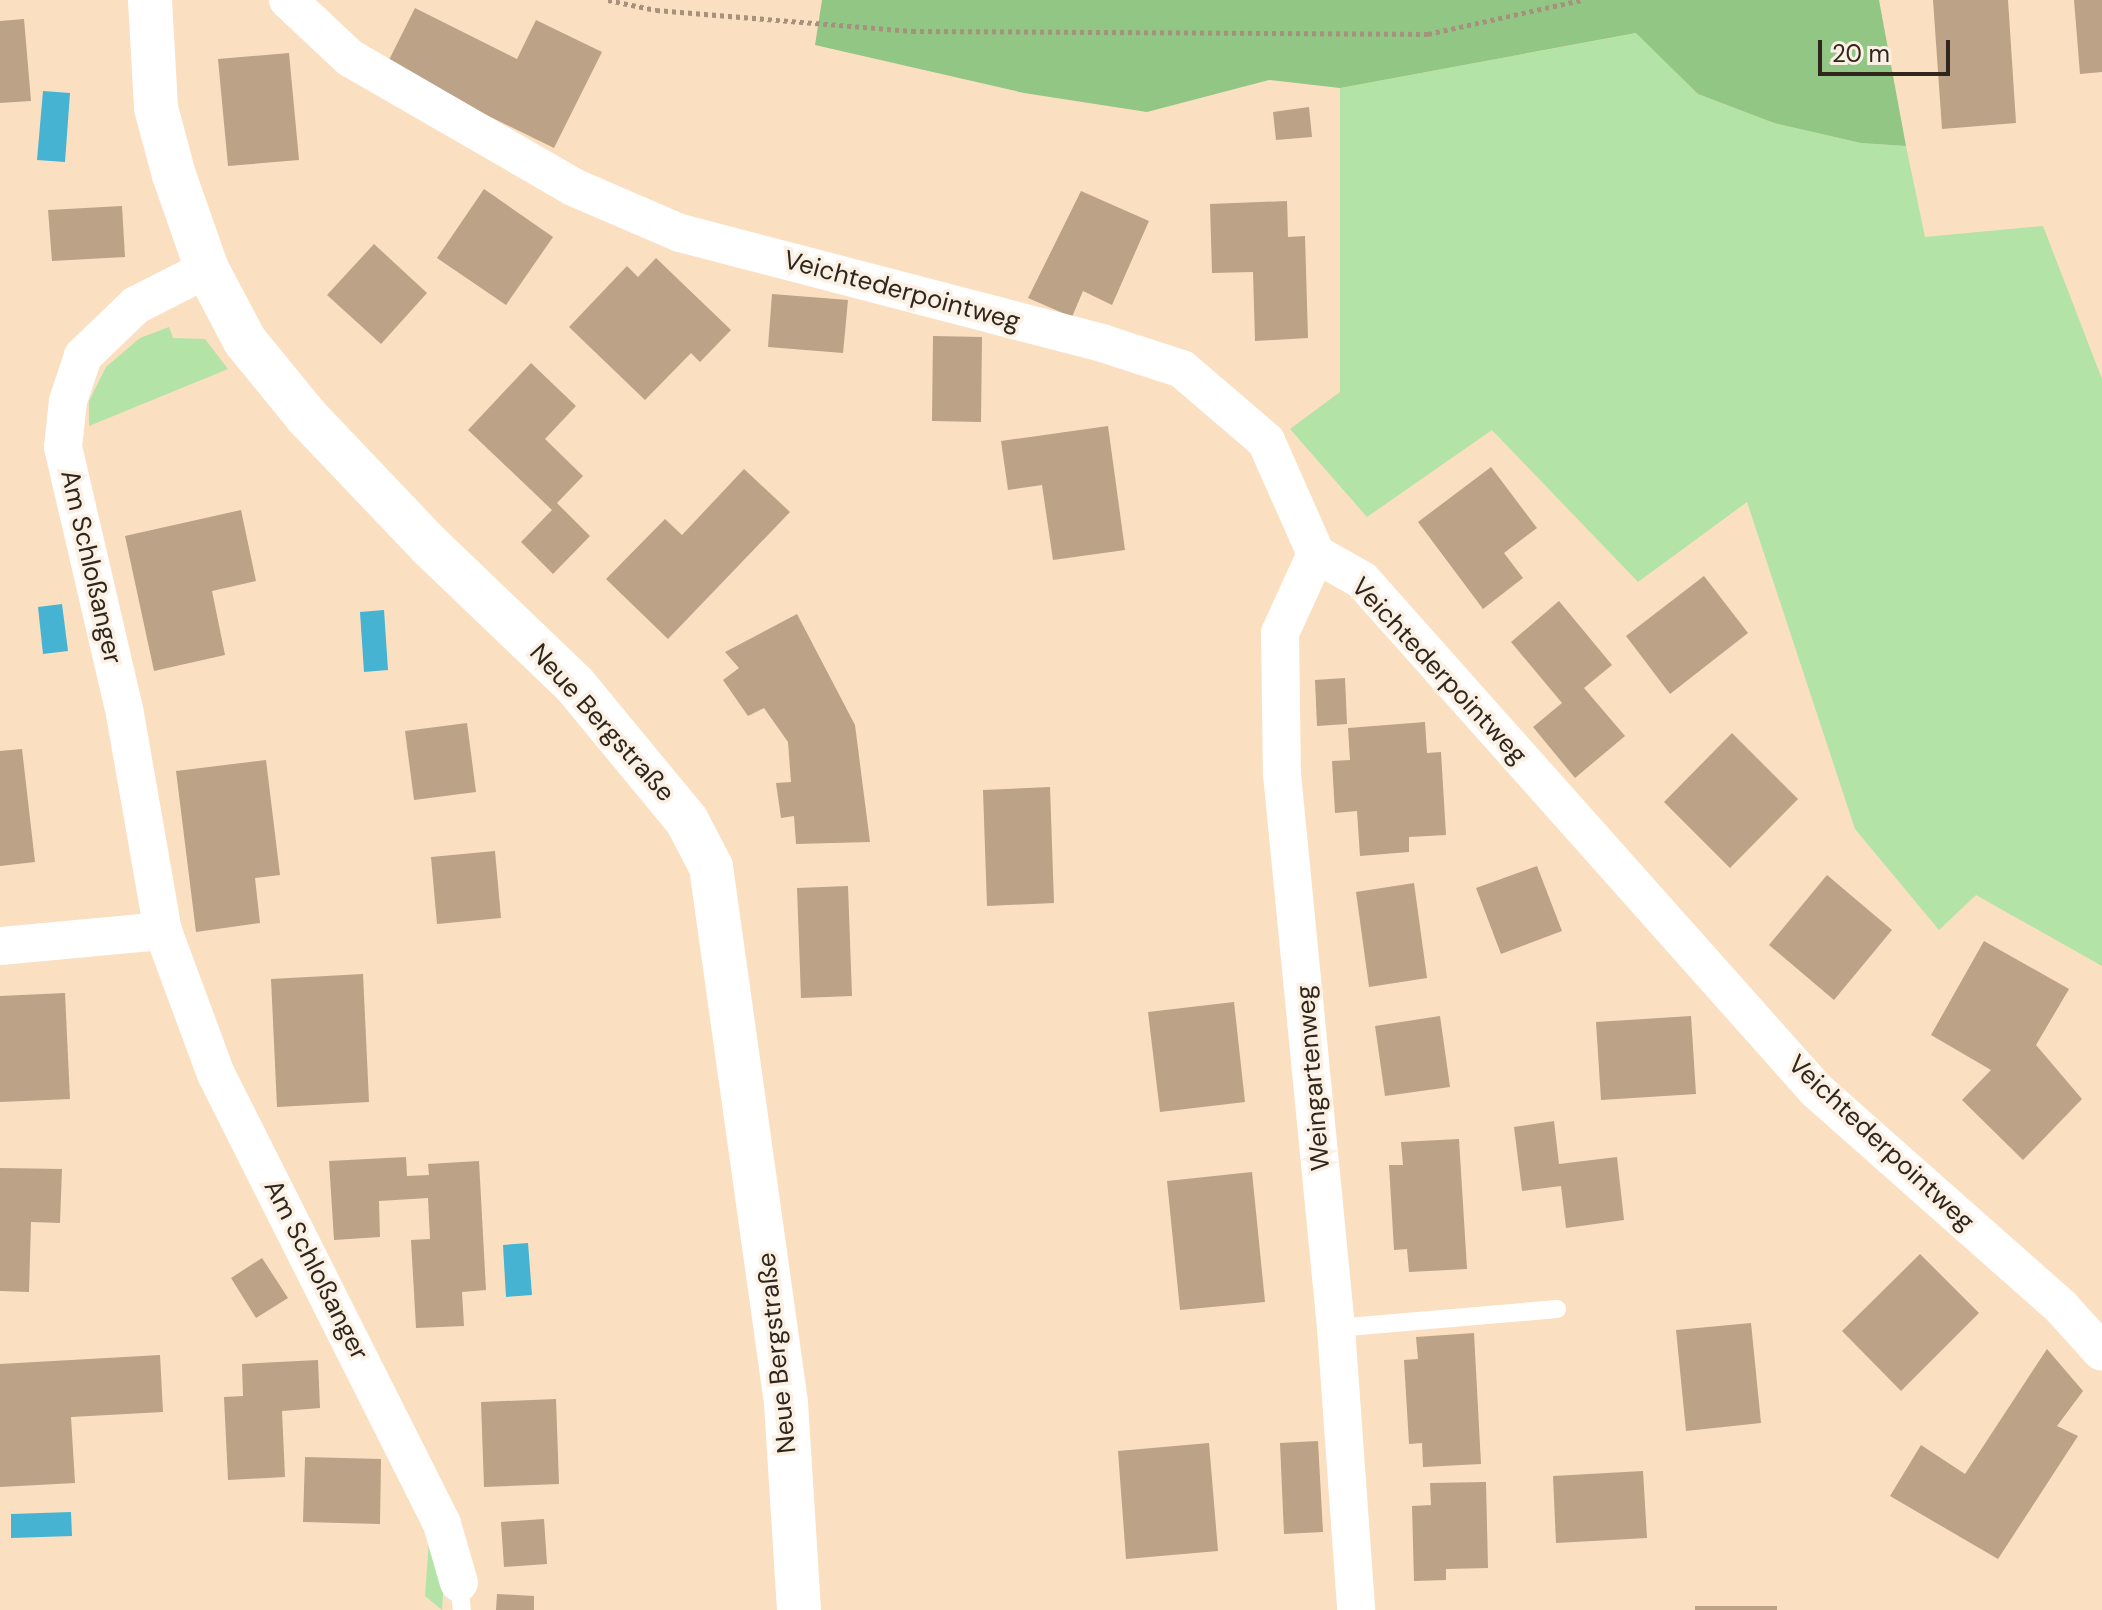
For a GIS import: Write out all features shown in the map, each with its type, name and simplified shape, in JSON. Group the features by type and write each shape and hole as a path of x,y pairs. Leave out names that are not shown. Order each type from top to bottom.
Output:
{"street":[{"name":"Neue Bergstraße","path":"150,0 156,108 207,269 245,341 307,417 431,547 575,685 678,809 711,867 786,1403 799,1610"},
{"name":"Veichtederpointweg","path":"288,0 350,58 573,187 680,233 1105,344 1182,369 1266,441 1316,554 1362,580 1816,1090 2062,1308 2102,1352"},
{"name":"Am Schloßanger","path":"207,269 136,305 83,356 68,401 63,447 125,714 163,931 216,1074 442,1524 461,1596"},
{"name":"Weingartenweg","path":"1316,554 1280,633 1282,774 1336,1328 1356,1610"},
{"path":"0,946 163,931"}],"lane":[{"path":"1336,1328 1557,1309"}],"path":[{"path":"608,0 656,10 912,31 1412,34 1581,0"}],"green space":[{"path":"822,0 1879,0 1906,146 1861,143 1774,123 1698,94 1636,33 1340,88 1269,80 1147,112 1024,93 815,45"},
{"path":"1637,33 1698,94 1774,123 1861,143 1906,146 1925,237 2043,226 2102,379 2102,966 1976,895 1939,930 1855,829 1747,502 1638,582 1492,430 1367,517 1290,429 1340,392 1340,88"},
{"path":"169,327 173,338 205,339 228,369 89,426 89,401 106,367 140,338"},
{"path":"430,1527 444,1577 442,1610 425,1596"}],"water":[{"path":"43,91 70,93 65,162 37,160"},
{"path":"62,604 68,651 43,654 38,607"},
{"path":"384,610 388,670 364,672 360,612"},
{"path":"528,1243 532,1295 506,1297 503,1245"},
{"path":"71,1512 72,1536 11,1538 11,1514"}],"building":[{"path":"1933,0 2008,0 2016,123 1942,129"},
{"path":"2074,0 2102,0 2102,72 2080,74"},
{"path":"415,8 517,59 536,20 602,52 554,148 386,66"},
{"path":"24,19 31,101 0,103 0,21"},
{"path":"289,53 299,160 228,166 218,59"},
{"path":"1309,107 1312,137 1276,140 1273,112"},
{"path":"484,189 553,237 506,305 437,258"},
{"path":"1081,191 1149,221 1112,305 1083,291 1072,317 1028,298"},
{"path":"1287,201 1288,237 1305,236 1308,338 1255,341 1253,272 1212,273 1210,204"},
{"path":"122,206 125,257 52,261 48,210"},
{"path":"374,244 427,293 381,344 327,295"},
{"path":"656,258 731,330 700,362 691,353 645,400 569,327 627,266 638,277"},
{"path":"772,294 848,300 843,353 768,347"},
{"path":"933,336 982,337 981,422 932,421"},
{"path":"531,363 576,406 545,439 583,476 557,503 590,536 553,574 521,542 552,510 468,430"},
{"path":"1108,426 1125,550 1053,560 1042,485 1008,490 1001,441"},
{"path":"1491,467 1537,528 1504,553 1523,578 1483,609 1418,522"},
{"path":"744,469 790,512 668,639 606,579 665,519 682,535"},
{"path":"241,510 256,581 212,591 225,655 154,671 125,536"},
{"path":"1704,576 1748,633 1670,694 1626,636"},
{"path":"1559,601 1612,665 1584,688 1625,736 1575,778 1533,727 1562,703 1511,642"},
{"path":"797,614 855,725 870,842 796,844 794,816 781,818 776,783 791,782 788,742 764,708 748,716 723,680 739,668 725,652"},
{"path":"1345,678 1347,724 1317,726 1315,680"},
{"path":"1425,722 1427,753 1441,752 1446,835 1409,837 1409,852 1360,856 1357,811 1335,813 1332,761 1350,760 1348,728"},
{"path":"467,723 476,792 414,800 405,731"},
{"path":"1732,733 1798,799 1730,868 1664,802"},
{"path":"22,749 35,862 0,866 0,751"},
{"path":"266,760 280,875 255,878 260,923 196,932 176,771"},
{"path":"1050,787 1054,903 987,906 983,790"},
{"path":"495,851 501,918 437,924 431,857"},
{"path":"1537,866 1562,931 1501,954 1476,888"},
{"path":"1827,875 1892,930 1834,1000 1769,945"},
{"path":"1414,883 1427,978 1369,987 1356,892"},
{"path":"848,886 852,996 801,998 797,888"},
{"path":"1984,941 2069,989 2036,1045 2082,1099 2023,1160 1962,1100 1991,1070 1931,1035"},
{"path":"363,974 369,1102 277,1107 271,979"},
{"path":"65,993 70,1099 0,1102 0,996"},
{"path":"1234,1002 1245,1102 1160,1112 1148,1012"},
{"path":"1440,1016 1450,1087 1385,1096 1375,1026"},
{"path":"1691,1016 1696,1094 1601,1100 1596,1022"},
{"path":"1554,1121 1559,1164 1617,1157 1624,1220 1566,1228 1561,1186 1522,1191 1514,1127"},
{"path":"1459,1139 1467,1269 1409,1272 1407,1249 1394,1250 1389,1165 1403,1165 1401,1142"},
{"path":"406,1157 407,1176 429,1175 428,1164 479,1161 486,1290 462,1292 464,1326 416,1328 411,1240 430,1239 428,1198 379,1201 380,1237 334,1240 329,1161"},
{"path":"0,1168 62,1169 60,1223 31,1222 29,1292 0,1291"},
{"path":"1252,1172 1265,1302 1180,1310 1167,1181"},
{"path":"1920,1254 1979,1313 1901,1391 1842,1331"},
{"path":"262,1258 288,1298 256,1318 231,1278"},
{"path":"1751,1323 1761,1423 1686,1431 1676,1330"},
{"path":"1474,1333 1481,1464 1423,1467 1422,1443 1409,1444 1404,1360 1418,1359 1416,1337"},
{"path":"2047,1349 2083,1391 2057,1426 2078,1436 1998,1559 1890,1496 1921,1445 1965,1474"},
{"path":"160,1355 163,1412 71,1417 75,1483 0,1487 0,1364"},
{"path":"318,1360 320,1408 282,1411 285,1477 228,1480 224,1397 243,1396 242,1364"},
{"path":"556,1399 559,1484 484,1487 481,1402"},
{"path":"1318,1441 1323,1532 1284,1534 1280,1443"},
{"path":"1209,1443 1218,1551 1126,1559 1118,1451"},
{"path":"305,1457 381,1459 380,1524 303,1522"},
{"path":"1643,1471 1647,1538 1556,1543 1553,1476"},
{"path":"1486,1482 1488,1568 1446,1569 1446,1580 1414,1581 1412,1506 1431,1505 1430,1483"},
{"path":"544,1519 547,1564 504,1567 501,1522"},
{"path":"497,1594 534,1596 534,1610 496,1610"},
{"path":"1695,1606 1777,1606 1777,1610 1695,1610"}]}
